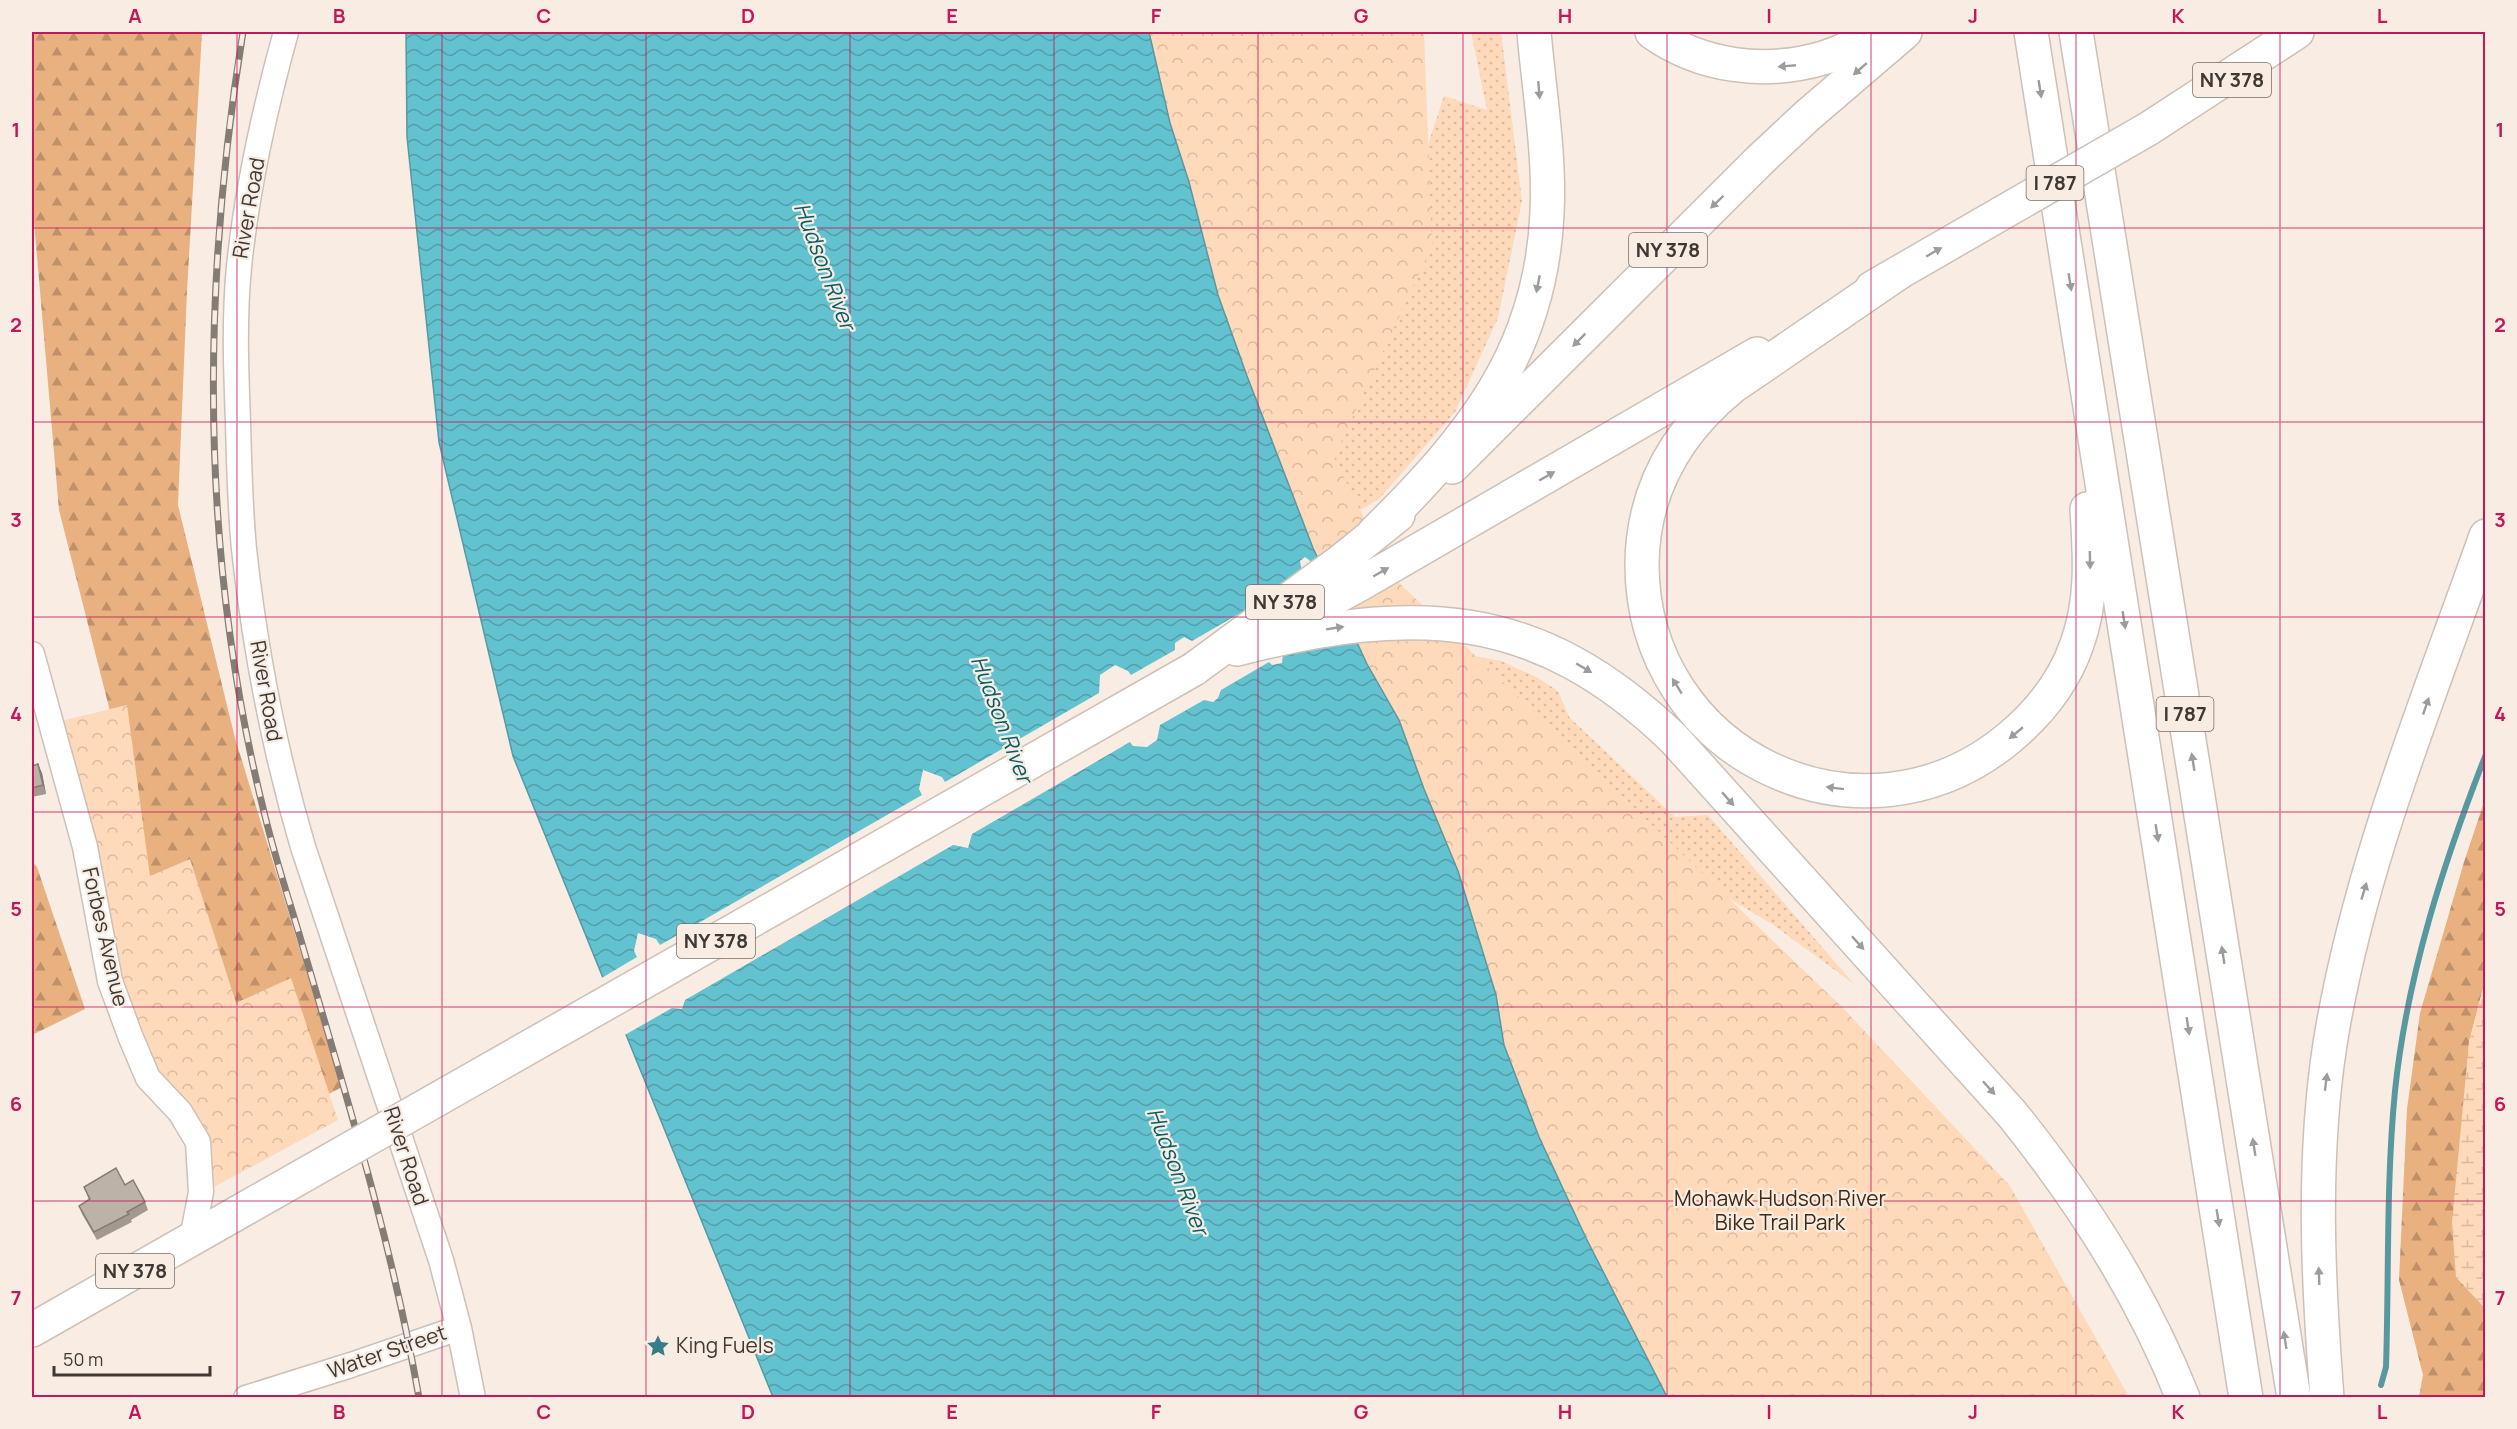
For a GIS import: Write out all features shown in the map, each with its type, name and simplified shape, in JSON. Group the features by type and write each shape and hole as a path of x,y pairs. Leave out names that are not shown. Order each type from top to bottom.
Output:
{"main road":[{"path":"1437,475 1498,388 1513,358 1536,292 1547,213 1534,32"},
{"path":"1652,32 1691,54 1717,62 1771,67 1825,58 1881,32"},
{"name":"NY 378","path":"1194,669 1313,582 1374,533 1437,475 1807,116 1905,32"},
{"name":"I 787","path":"2031,32 2246,1398"},
{"name":"I 787","path":"2076,32 2294,1398"},
{"path":"2148,129 2297,32"},
{"name":"NY 378","path":"32,1329 1194,669 1318,608 2316,32"},
{"path":"1897,274 1732,387 1711,405 1692,425 1670,456 1652,495 1646,520 1642,549 1644,606 1662,661 1676,687 1714,733 1740,753 1769,769 1799,781 1830,788 1865,790 1899,788 1933,780 1967,766 1997,748 2026,724 2047,700 2065,673 2077,646 2090,590 2078,334"},
{"path":"2327,1398 2319,1304 2318,1194 2324,1092 2339,997 2361,903 2391,805 2486,536"},
{"path":"1237,649 1310,632 1393,622 1466,626 1532,642 1564,657 1621,692 1674,739 2012,1114 2070,1188 2100,1235 2140,1305 2183,1398"}],"street":[{"name":"River Road","path":"286,32 272,85 239,267 235,326 244,548 271,726 283,778 303,847 441,1260 459,1328 473,1398"},
{"name":"Forbes Avenue","path":"32,654 85,847 110,981 148,1078 180,1112 198,1142 201,1192 192,1239"},
{"name":"Water Street","path":"246,1398 459,1328"}],"green space":[{"path":"32,32 202,32 187,291 178,505 235,738 342,1087 227,1149 166,996 136,814 59,510 32,199"},
{"name":"Mohawk Hudson River Bike Trail Park","path":"1149,32 1424,32 1432,246 1334,457 1393,577 1842,1007 2010,1186 2129,1397 1667,1397 1586,1238 1539,1137 1504,1045 1496,995 1458,871 1424,789 1399,720 1367,664 1313,548 1247,376 1218,295 1189,182 1170,123"},
{"path":"1471,32 1501,32 1522,201 1498,318 1455,412 1379,499 1325,532 1302,364 1400,230 1444,96 1487,110"},
{"path":"1455,652 1501,661 1538,678 1558,691 1569,717 1675,817 1708,815 1854,984 1772,924 1460,740"},
{"path":"127,705 150,876 190,859 236,1003 291,978 338,1120 214,1187 208,1142 155,1076 133,1025 57,722"},
{"path":"2485,799 2485,981 2469,1042 2456,1277 2485,1308 2485,1397 2419,1397 2423,1375 2399,1280 2407,1109 2420,1013"},
{"path":"32,861 37,867 85,1009 32,1035"},
{"path":"2485,981 2486,1308 2456,1277 2452,1222 2469,1042"}],"water":[{"name":"Hudson River","path":"406,32 1149,32 1170,123 1189,182 1218,295 1247,376 1313,548 1367,664 1399,720 1424,789 1458,871 1496,995 1504,1045 1539,1137 1586,1238 1667,1397 773,1397 513,756 439,442 407,137"}],"pier":[{"path":"1305,557 1313,563 1282,663 1272,665 1269,662 1221,690 1218,698 1213,702 1204,700 1160,725 1157,740 1147,747 1133,746 1130,742 972,834 968,848 953,845 685,1000 682,1009 672,1008 623,1036 600,979 637,957 634,951 638,933 656,939 660,945 922,795 919,789 923,770 942,777 945,782 1099,693 1100,675 1115,665 1128,671 1131,675 1175,650 1175,643 1184,637 1192,641 1242,612 1249,605 1252,606 1302,572 1300,561"}],"building":[{"path":"38,764 43,785 32,788 32,766"},
{"path":"116,1168 125,1185 133,1180 145,1202 127,1212 129,1214 94,1232 79,1206 90,1199 84,1187"}],"waterway":[{"path":"2381,1385 2386,1367 2392,1125 2408,1004 2442,877 2486,754"}],"railway":[{"path":"243,32 229,130 214,327 214,425 218,524 228,622 244,719 265,816 366,1166 395,1282 419,1398"}],"place":[{"name":"King Fuels","path":"658,1346"}]}
